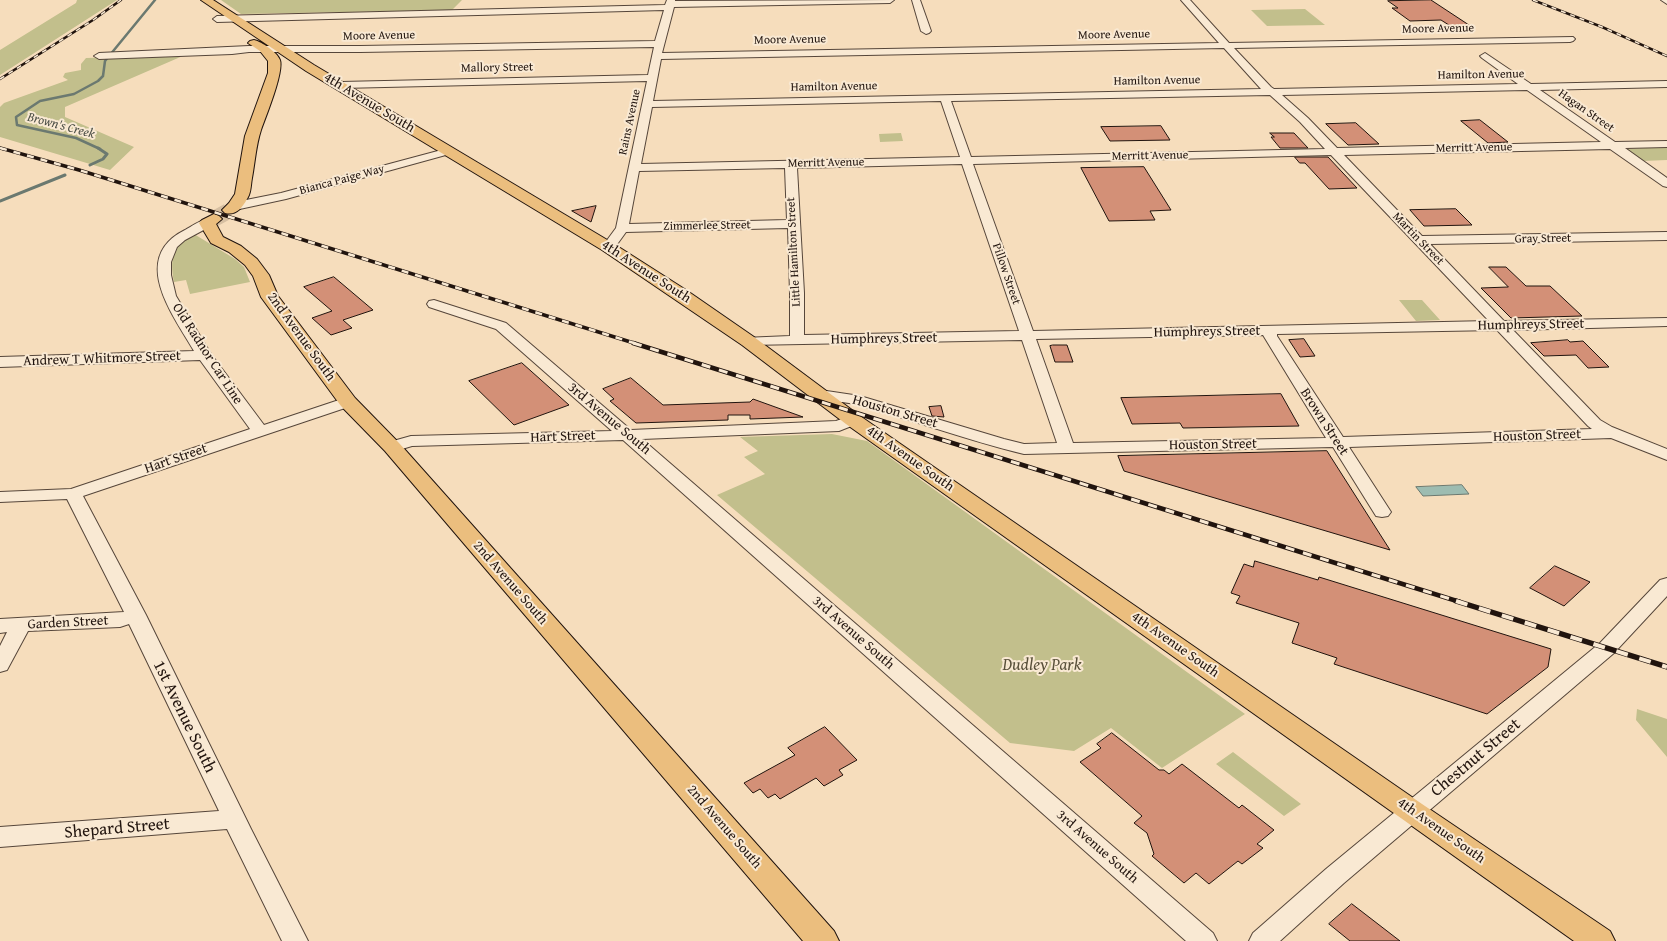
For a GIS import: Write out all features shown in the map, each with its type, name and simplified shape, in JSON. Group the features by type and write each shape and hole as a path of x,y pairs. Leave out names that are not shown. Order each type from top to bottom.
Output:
{"main road":[{"name":"4th Avenue South","path":"206,0 235,17 310,68 341,85 608,247 748,341 853,420 1412,812 1599,941"},
{"path":"194,2 217,19 264,49 274,60 274,73 252,136 242,194 233,208"},
{"path":"274,73 291,66 310,68"},
{"name":"2nd Avenue South","path":"210,221 217,240 235,249 251,262 261,275 270,298 348,402 392,448 823,941"}],"street":[{"path":"551,10 555,0"},
{"path":"217,19 235,17 551,10 670,4 890,0"},
{"path":"916,0 926,31"},
{"name":"Martin Street","path":"1185,0 1266,87 1304,120 1594,423 1667,455"},
{"name":"Rains Avenue","path":"608,247 622,228 660,44 670,4"},
{"name":"Moore Avenue","path":"658,56 1570,39"},
{"name":"Moore Avenue","path":"99,56 264,49 283,50 660,44"},
{"name":"Hagan Street","path":"1488,58 1667,183"},
{"name":"Mallory Street","path":"341,85 653,78"},
{"name":"Hamilton Avenue","path":"648,104 1667,84"},
{"name":"Pillow Street","path":"945,98 1067,449"},
{"name":"Merritt Avenue","path":"634,168 1667,144"},
{"name":"Bianca Paige Way","path":"233,208 449,151"},
{"name":"Little Hamilton Street","path":"790,164 797,293 797,340"},
{"name":"Old Radnor Car Line","path":"210,221 180,237 171,246 164,262 164,275 169,296 204,355 260,431"},
{"name":"Zimmerlee Street","path":"622,228 793,224"},
{"name":"Gray Street","path":"1419,240 1667,236"},
{"name":"3rd Avenue South","path":"434,304 501,326 629,435 1204,941"},
{"name":"Humphreys Street","path":"748,341 1667,322"},
{"name":"Brown Street","path":"1270,331 1270,336 1382,512"},
{"name":"Andrew T Whitmore Street","path":"0,362 204,355"},
{"name":"Houston Street","path":"820,395 854,399 1012,447 1024,449 1337,442 1614,433"},
{"name":"Hart Street","path":"0,497 73,494 348,402"},
{"name":"Hart Street","path":"392,448 410,442 839,426 853,420"},
{"name":"1st Avenue South","path":"73,494 136,616 233,819 295,941"},
{"name":"Chestnut Street","path":"1262,941 1335,876 1607,648 1667,584"},
{"name":"Garden Street","path":"0,626 120,620 136,616"},
{"path":"0,665 21,625"},
{"name":"Shepard Street","path":"0,837 72,833 233,819"}],"green space":[{"path":"77,0 117,0 0,75 0,50 76,3"},
{"path":"221,0 462,0 452,10 241,14"},
{"path":"1305,9 1325,25 1267,26 1251,10"},
{"path":"185,55 65,107 65,117 134,147 110,170 0,137 0,107 4,103 68,80 63,77 65,73 81,70 81,64 86,58"},
{"path":"901,133 903,141 880,142 879,134"},
{"path":"1667,147 1667,160 1643,161 1625,149"},
{"path":"194,234 235,259 244,267 250,282 190,294 186,280 174,282 172,267 174,253 186,237"},
{"path":"1399,300 1422,300 1440,320 1416,321"},
{"name":"Dudley Park","path":"832,434 867,441 1245,714 1162,768 1111,728 1074,751 1010,743 717,495 765,474 744,457 758,451 740,437"},
{"path":"1637,709 1667,719 1667,757 1636,720"},
{"path":"1233,752 1301,804 1284,816 1216,764"}],"water":[{"path":"1462,485 1469,494 1423,496 1416,487"}],"building":[{"path":"1431,0 1472,27 1452,27 1441,20 1410,21 1392,8 1398,8 1388,1"},
{"path":"1480,120 1508,142 1488,143 1461,121"},
{"path":"1356,123 1379,144 1348,145 1326,124"},
{"path":"1161,126 1170,140 1110,141 1101,127"},
{"path":"1270,133 1294,133 1308,148 1280,148 1271,137 1274,137"},
{"path":"1295,157 1328,157 1357,188 1329,189 1305,163 1300,163"},
{"path":"1144,167 1171,210 1150,211 1155,220 1109,221 1081,168"},
{"path":"596,206 591,222 572,211"},
{"path":"1456,209 1472,225 1424,226 1410,210"},
{"path":"1489,267 1506,267 1526,286 1550,286 1582,316 1511,318 1481,288 1508,287"},
{"path":"334,277 373,310 343,320 352,328 331,335 312,318 332,311 304,287"},
{"path":"1304,339 1315,356 1300,357 1289,340"},
{"path":"1568,340 1570,342 1583,341 1609,367 1588,368 1576,355 1544,356 1531,343"},
{"path":"1067,345 1073,362 1055,362 1050,346"},
{"path":"522,363 569,405 514,425 469,381"},
{"path":"631,378 663,405 750,402 753,399 803,417 750,419 750,415 728,415 728,420 636,423 610,401 614,399 603,389"},
{"path":"1281,394 1299,426 1183,428 1180,423 1132,424 1121,398"},
{"path":"941,406 944,417 932,416 929,407"},
{"path":"1327,451 1390,550 1124,471 1118,456"},
{"path":"1255,561 1318,580 1319,577 1551,649 1548,667 1487,714 1334,664 1337,658 1292,643 1299,623 1236,603 1240,596 1231,593 1244,564 1253,567"},
{"path":"1555,566 1590,582 1564,606 1530,588"},
{"path":"825,727 857,760 839,770 843,775 824,786 816,778 780,799 775,794 768,798 760,789 753,793 744,783 795,755 788,748"},
{"path":"1112,733 1159,770 1164,770 1169,774 1182,764 1239,808 1242,805 1274,830 1257,844 1263,848 1242,864 1238,861 1209,884 1196,873 1184,883 1152,856 1154,854 1147,833 1134,823 1142,816 1080,762 1101,748 1097,744"},
{"path":"1352,904 1400,941 1350,941 1329,924"}],"waterway":[{"name":"Brown's Creek","path":"98,148 76,138 17,125 16,117 40,101 74,94 98,81 103,76 105,61 155,0"},
{"name":"Brown's Creek","path":"90,165 103,159 107,154 98,148"},
{"name":"Brown's Creek","path":"0,201 65,175"}],"tunnel":[{"path":"214,219 230,210"}],"railway":[{"path":"0,79 93,20 121,0"},
{"path":"1533,0 1602,27 1667,56"},
{"path":"3,149 0,148 79,170 637,344"},
{"path":"633,343 1460,602"},
{"path":"1456,601 1667,667"}]}
